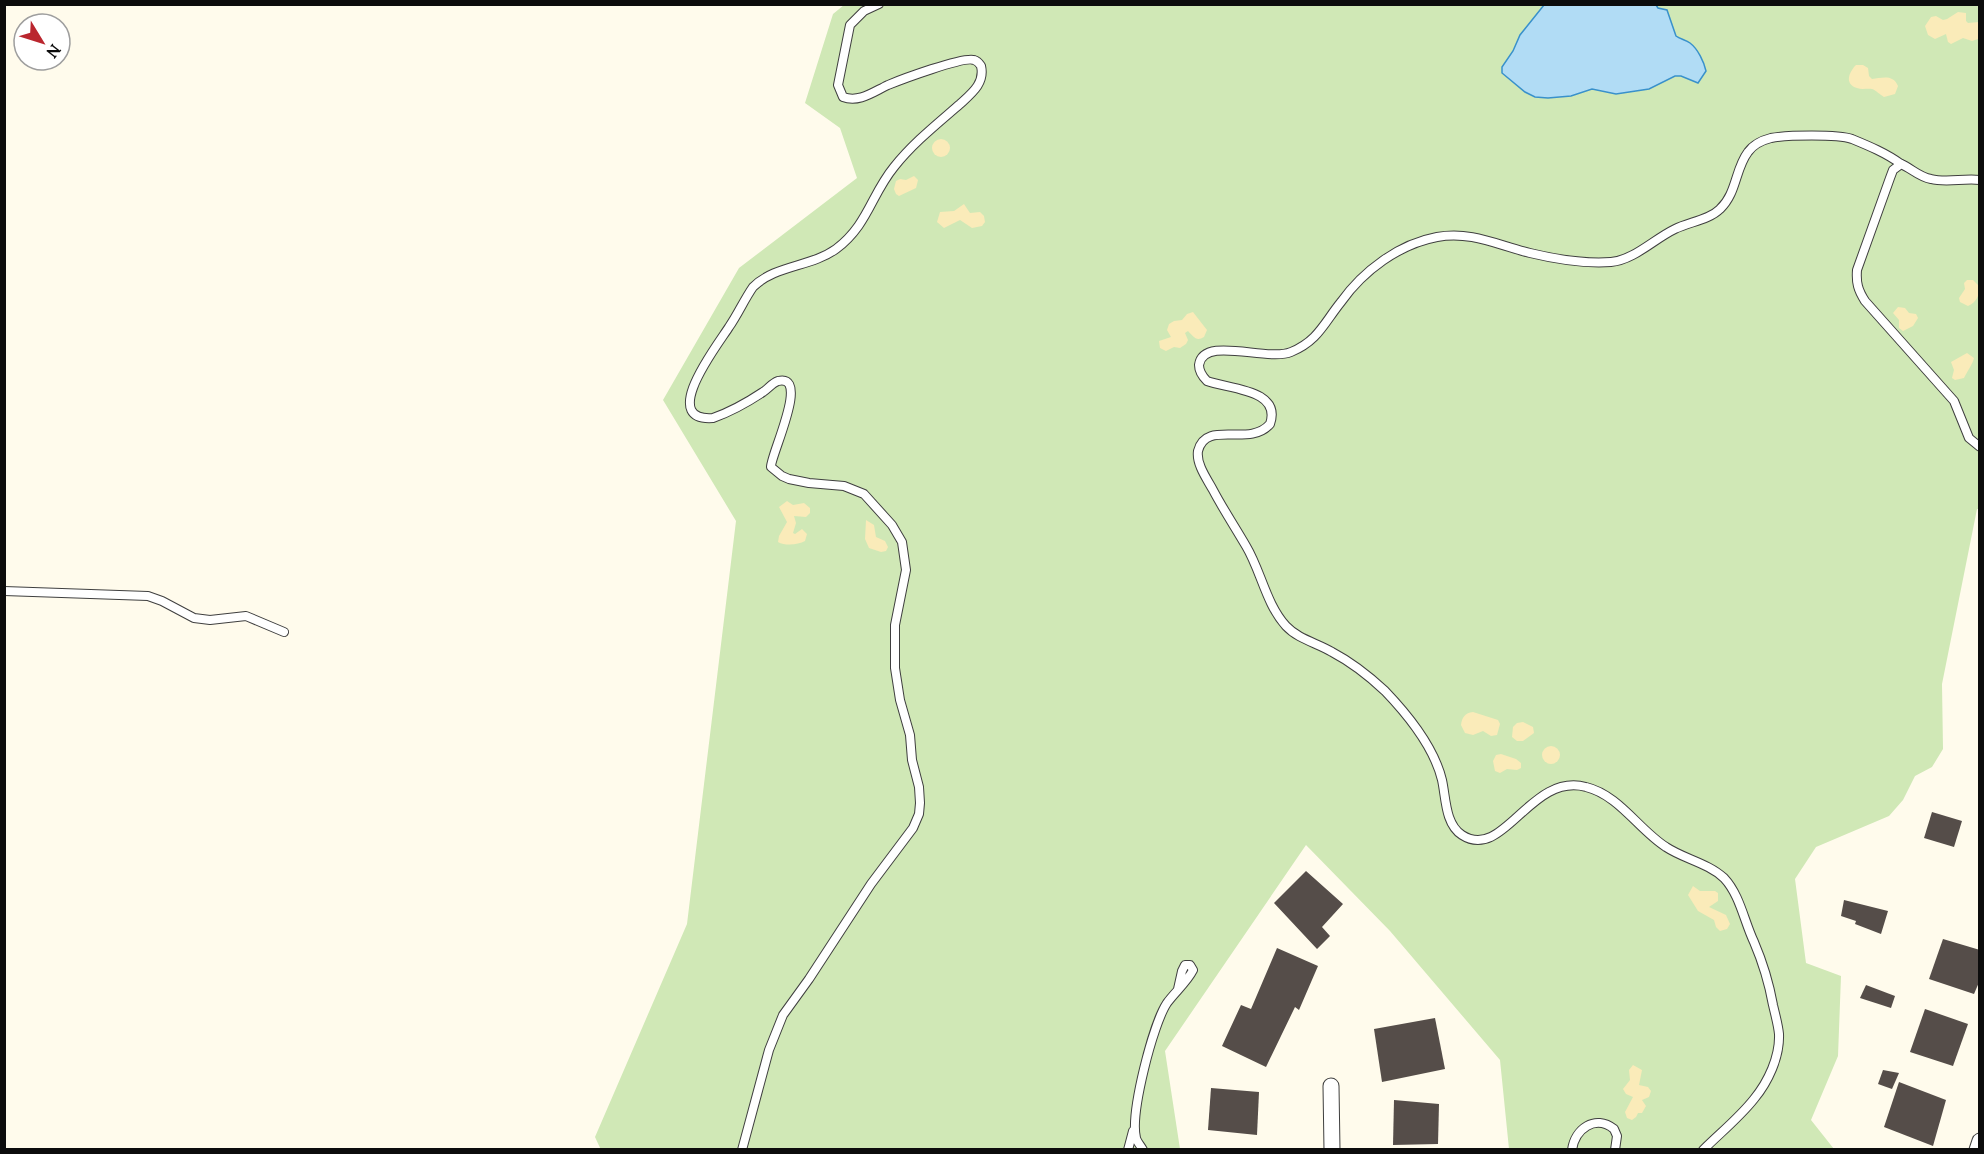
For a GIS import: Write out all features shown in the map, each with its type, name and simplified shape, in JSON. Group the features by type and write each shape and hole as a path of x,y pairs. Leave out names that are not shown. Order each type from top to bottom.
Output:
{"street":[{"path":"1331,1086 1332,1149"},
{"path":"1977,1149 1980,1141"}],"lane":[{"path":"742,1149 758,1087 780,1021 871,884 913,828 919,814 919,787 895,668 895,625 906,578 906,560 898,536 864,494 844,486 789,479 771,467 791,402 791,387 786,382 774,383 762,392 713,418 705,419 695,413 690,404 699,373 753,287 766,276 822,257 843,243 865,218 894,167 935,125 975,90 981,79 981,66 969,59 899,81 854,100 843,98 838,85 850,25 864,11 879,4"},
{"path":"1703,1149 1744,1111 1760,1092 1770,1073 1778,1048 1779,1035 1770,984 1731,887 1718,873 1665,847 1603,794 1582,786 1558,788 1547,792 1492,837 1475,839 1458,831 1450,819 1442,780 1434,757 1398,706 1383,689 1348,661 1291,630 1276,612 1246,546 1212,489 1198,457 1202,444 1213,435 1253,435 1261,432 1270,424 1271,410 1266,401 1256,394 1207,381 1199,365 1205,354 1215,350 1276,356 1298,348 1319,332 1344,297 1373,268 1393,255 1426,240 1450,236 1474,237 1555,258 1595,262 1619,261 1675,229 1712,215 1722,208 1729,198 1748,152 1770,138 1827,135 1841,137 1882,152 1916,173 1934,180 1980,180"},
{"path":"1901,164 1893,170 1857,270 1858,291 1954,401 1969,438 1980,447"},
{"path":"4,591 148,596 194,618 210,620 246,616 284,632"},
{"path":"1128,1149 1135,1123 1141,1083 1158,1025 1167,1004 1178,989"},
{"path":"1572,1149 1577,1133 1583,1127 1602,1122 1614,1129 1617,1136 1616,1149"},
{"path":"1135,1123 1136,1139 1143,1149"}],"green space":[{"path":"844,5 1979,5 1980,509 1977,509 1942,684 1943,749 1932,767 1915,776 1903,800 1889,816 1816,847 1795,879 1806,963 1841,976 1838,1056 1811,1120 1834,1149 1509,1149 1500,1060 1390,931 1306,845 1165,1051 1180,1149 601,1150 595,1137 687,924 736,521 663,400 739,268 857,178 840,128 805,103 833,14"}],"sand":[{"path":"1958,12 1966,13 1968,23 1979,22 1978,39 1972,41 1963,38 1951,44 1946,34 1935,39 1928,35 1925,26 1931,17 1936,16 1943,20"},
{"path":"1856,65 1868,68 1872,79 1887,78 1896,82 1898,86 1895,94 1884,97 1875,90 1861,89 1850,84 1851,71"},
{"path":"941,139 947,142 950,148 947,154 941,157 935,154 932,148 935,142"},
{"path":"914,176 918,180 916,188 899,196 896,194 894,189 896,181"},
{"path":"964,204 970,213 980,212 984,216 985,222 982,226 972,228 960,220 944,228 937,222 940,212 954,211"},
{"path":"1967,280 1973,280 1980,287 1977,298 1968,306 1960,302 1959,298 1965,289 1964,283"},
{"path":"1898,307 1916,314 1918,318 1913,326 1903,331 1899,328 1899,320 1893,313"},
{"path":"1193,312 1207,330 1204,337 1197,339 1188,331 1185,333 1188,340 1180,348 1174,347 1166,351 1160,348 1159,341 1171,337 1167,330 1169,324 1182,320 1187,314"},
{"path":"1967,353 1974,358 1964,378 1955,380 1952,378 1954,370 1951,362"},
{"path":"787,501 793,505 804,503 810,508 810,513 806,517 794,516 796,523 793,533 802,529 807,534 805,541 795,544 778,542 787,522 779,507"},
{"path":"866,520 874,525 876,537 885,541 888,547 886,551 881,552 869,548 865,539"},
{"path":"1473,712 1498,720 1500,724 1497,735 1491,736 1483,731 1473,735 1465,733 1461,725 1462,720 1466,714"},
{"path":"1523,722 1533,727 1534,733 1523,741 1517,741 1512,737 1513,727"},
{"path":"1551,746 1557,749 1560,755 1557,761 1551,764 1545,761 1542,755 1545,749"},
{"path":"1501,754 1516,759 1521,763 1521,768 1507,769 1500,773 1495,771 1493,761 1496,755"},
{"path":"1693,886 1700,891 1718,893 1718,901 1709,907 1726,915 1730,924 1727,929 1720,931 1714,920 1698,911 1688,895"},
{"path":"1633,1065 1642,1070 1639,1085 1648,1087 1651,1091 1649,1097 1642,1100 1646,1106 1642,1113 1638,1113 1632,1120 1627,1118 1625,1112 1633,1097 1626,1094 1623,1089 1630,1080 1629,1070"}],"water":[{"path":"1544,5 1656,5 1658,8 1667,10 1676,36 1690,43 1700,56 1706,71 1698,83 1675,76 1649,89 1616,94 1592,89 1571,96 1548,98 1535,97 1525,92 1502,73 1502,67 1520,35"}],"building":[{"path":"1932,812 1962,821 1954,847 1924,838"},
{"path":"1306,871 1343,904 1322,927 1330,936 1317,949 1274,903"},
{"path":"1844,900 1888,911 1881,934 1841,916"},
{"path":"1943,939 1980,950 1980,980 1974,994 1929,979"},
{"path":"1277,948 1318,966 1299,1010 1295,1007 1266,1067 1222,1046 1241,1005 1251,1009"},
{"path":"1866,985 1895,996 1891,1008 1860,998"},
{"path":"1925,1009 1968,1024 1953,1066 1910,1052"},
{"path":"1435,1018 1445,1069 1382,1082 1374,1029"},
{"path":"1883,1070 1899,1073 1892,1089 1878,1084"},
{"path":"1899,1082 1946,1100 1933,1146 1884,1127"},
{"path":"1211,1088 1259,1092 1257,1135 1208,1130"},
{"path":"1394,1100 1439,1104 1438,1144 1393,1145"}]}
